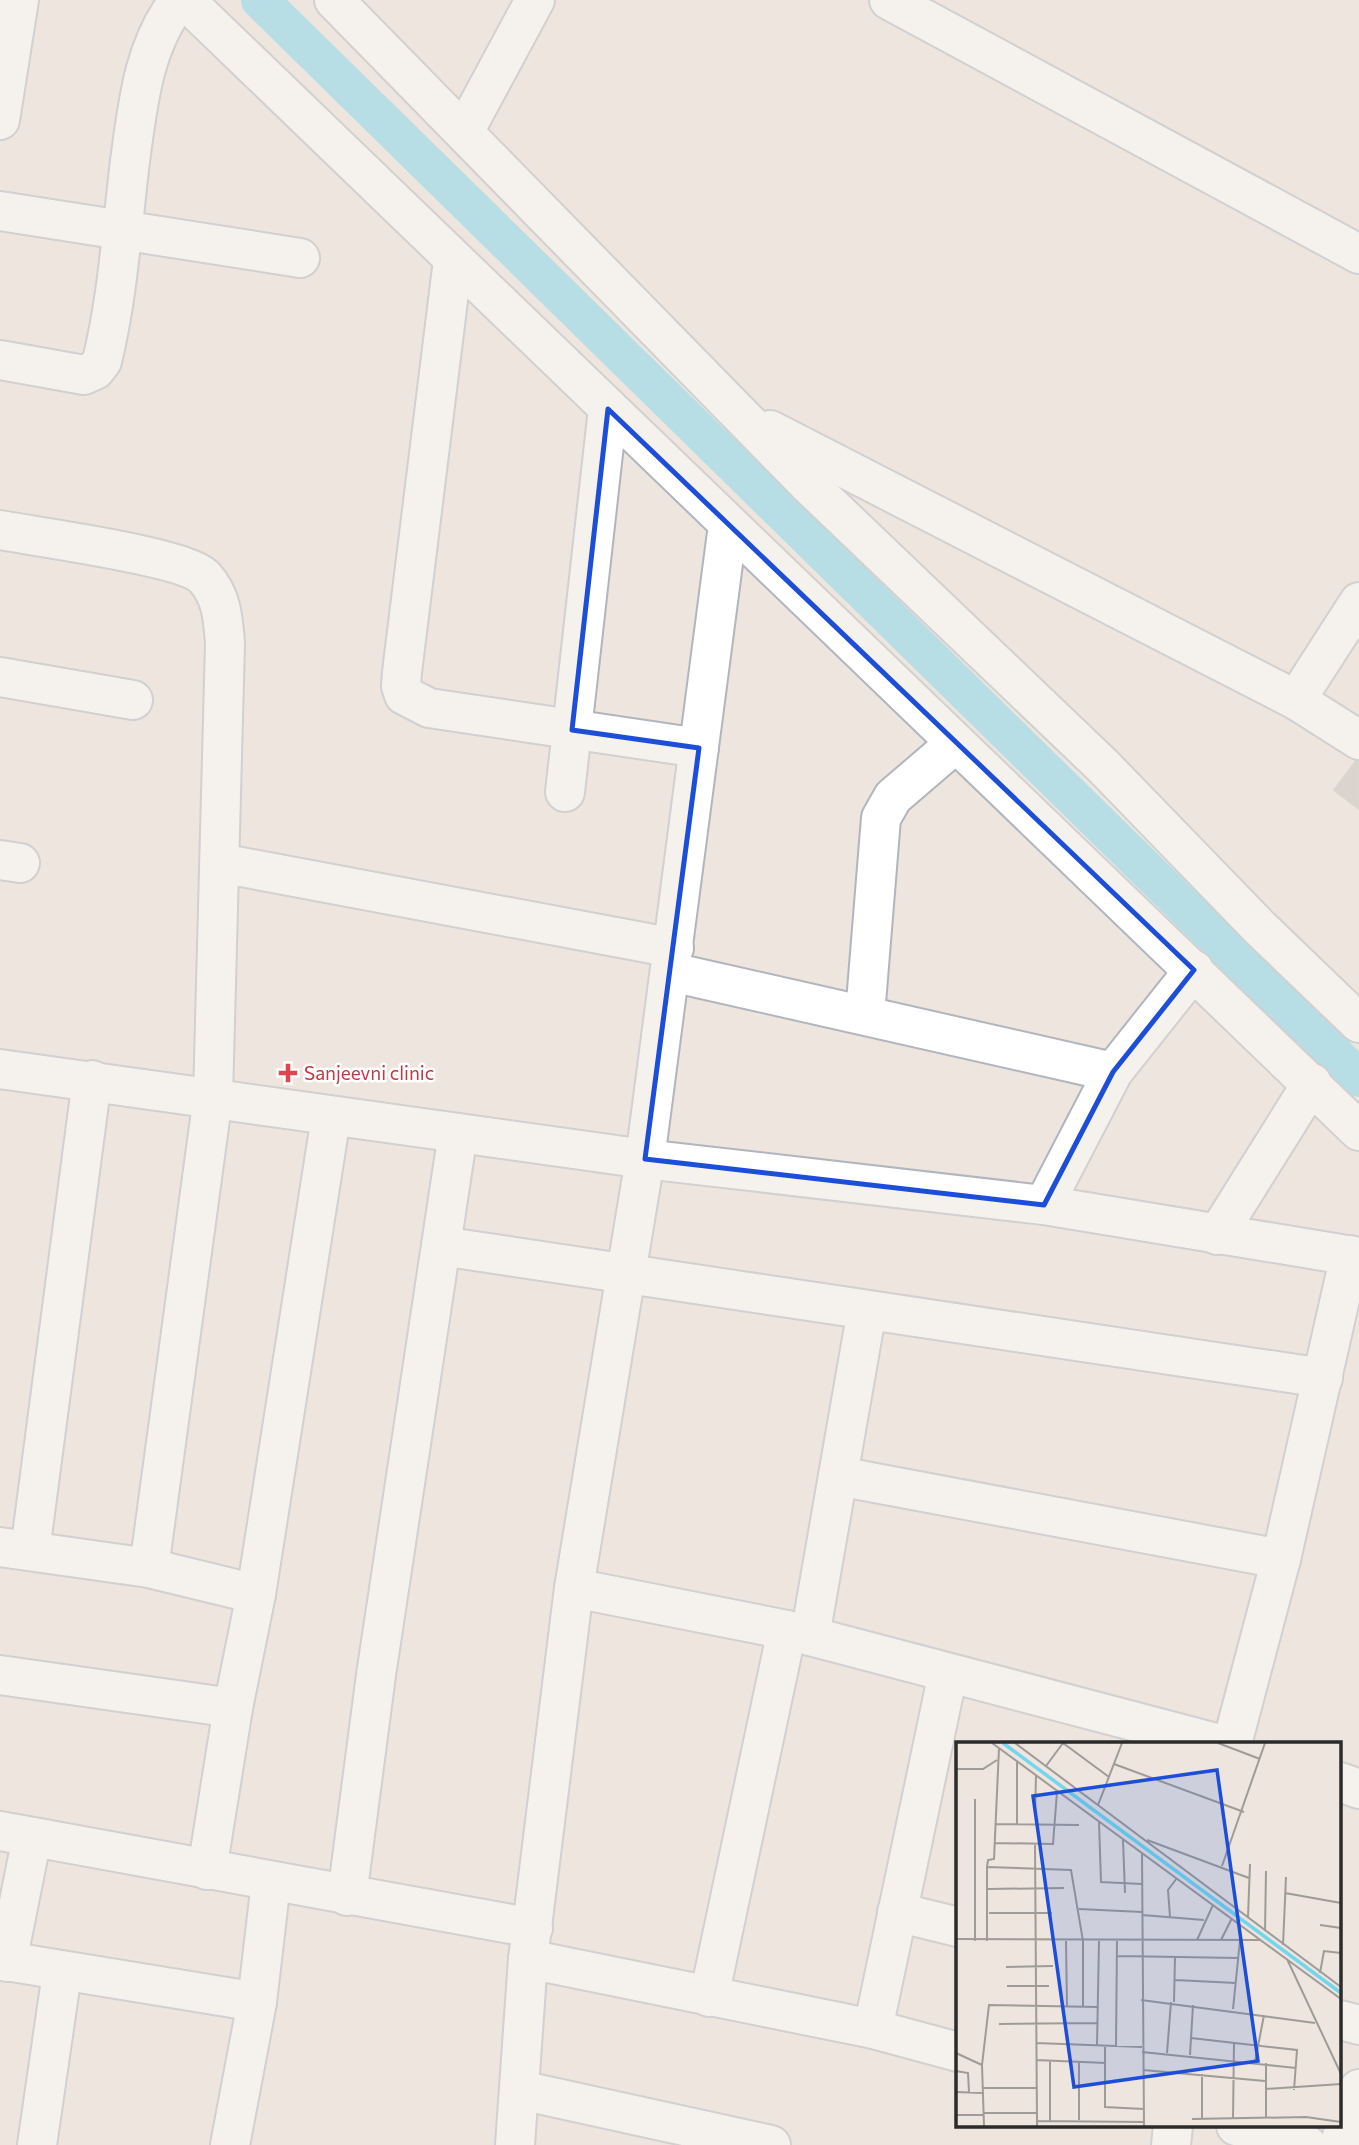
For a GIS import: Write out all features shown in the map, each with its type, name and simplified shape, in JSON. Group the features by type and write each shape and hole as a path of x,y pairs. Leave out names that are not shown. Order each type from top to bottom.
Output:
{"street":[{"path":"0,120 19,0"},
{"path":"0,360 84,374 95,370 102,361 139,95 145,67 165,18 179,0"},
{"path":"185,0 1359,1131"},
{"path":"334,0 465,130 808,484 1102,766 1259,927 1359,1023"},
{"path":"465,130 535,0"},
{"path":"889,0 1359,254"},
{"path":"0,211 300,258"},
{"path":"453,260 401,687 404,695 414,703 429,708 699,748"},
{"path":"565,792 608,409"},
{"path":"746,418 1296,700 1359,740"},
{"path":"515,2145 531,1943 574,1588 609,1386 624,1273 645,1159 727,525"},
{"path":"0,530 170,562 202,575 214,590 223,609 225,643 213,1097 149,1568"},
{"path":"1296,700 1359,602"},
{"path":"0,677 133,701"},
{"path":"865,1015 881,818 893,797 956,743"},
{"path":"220,863 672,960 865,1015 1113,1072"},
{"path":"1044,1205 1113,1072 1194,970"},
{"path":"0,1069 645,1159 1044,1205 1354,1256 1281,1559 1233,1742"},
{"path":"92,1080 15,1549 149,1568 256,1594"},
{"path":"1217,1235 1312,1083"},
{"path":"207,1870 233,1708 256,1594 331,1117"},
{"path":"347,1896 376,1675 458,1133"},
{"path":"442,1246 1323,1378"},
{"path":"709,1997 838,1476 867,1310"},
{"path":"838,1476 1281,1559"},
{"path":"574,1588 798,1633 1212,1742"},
{"path":"873,2029 948,1673"},
{"path":"0,1675 233,1708"},
{"path":"1342,1783 1359,1789"},
{"path":"257,2003 62,1973 3,1961 16,1834 347,1896 531,1943 709,1997 873,2029 956,2051"},
{"path":"230,2145 257,2003 271,1882"},
{"path":"897,1912 956,1927"},
{"path":"37,2145 62,1973"},
{"path":"1342,2021 1359,2025"},
{"path":"1339,2145 1359,2089"},
{"path":"520,2090 771,2145"},
{"path":"1243,2128 1307,2145"}],"highlighted area":[{"path":"608,409 728,525 1194,970 1113,1072 1044,1205 645,1159 699,748 572,730"}],"building":[{"path":"1359,757 1359,809 1334,790"}],"waterway":[{"path":"260,0 1359,1078"}],"place":[{"name":"Sanjeevni clinic","path":"288,1073"}]}
